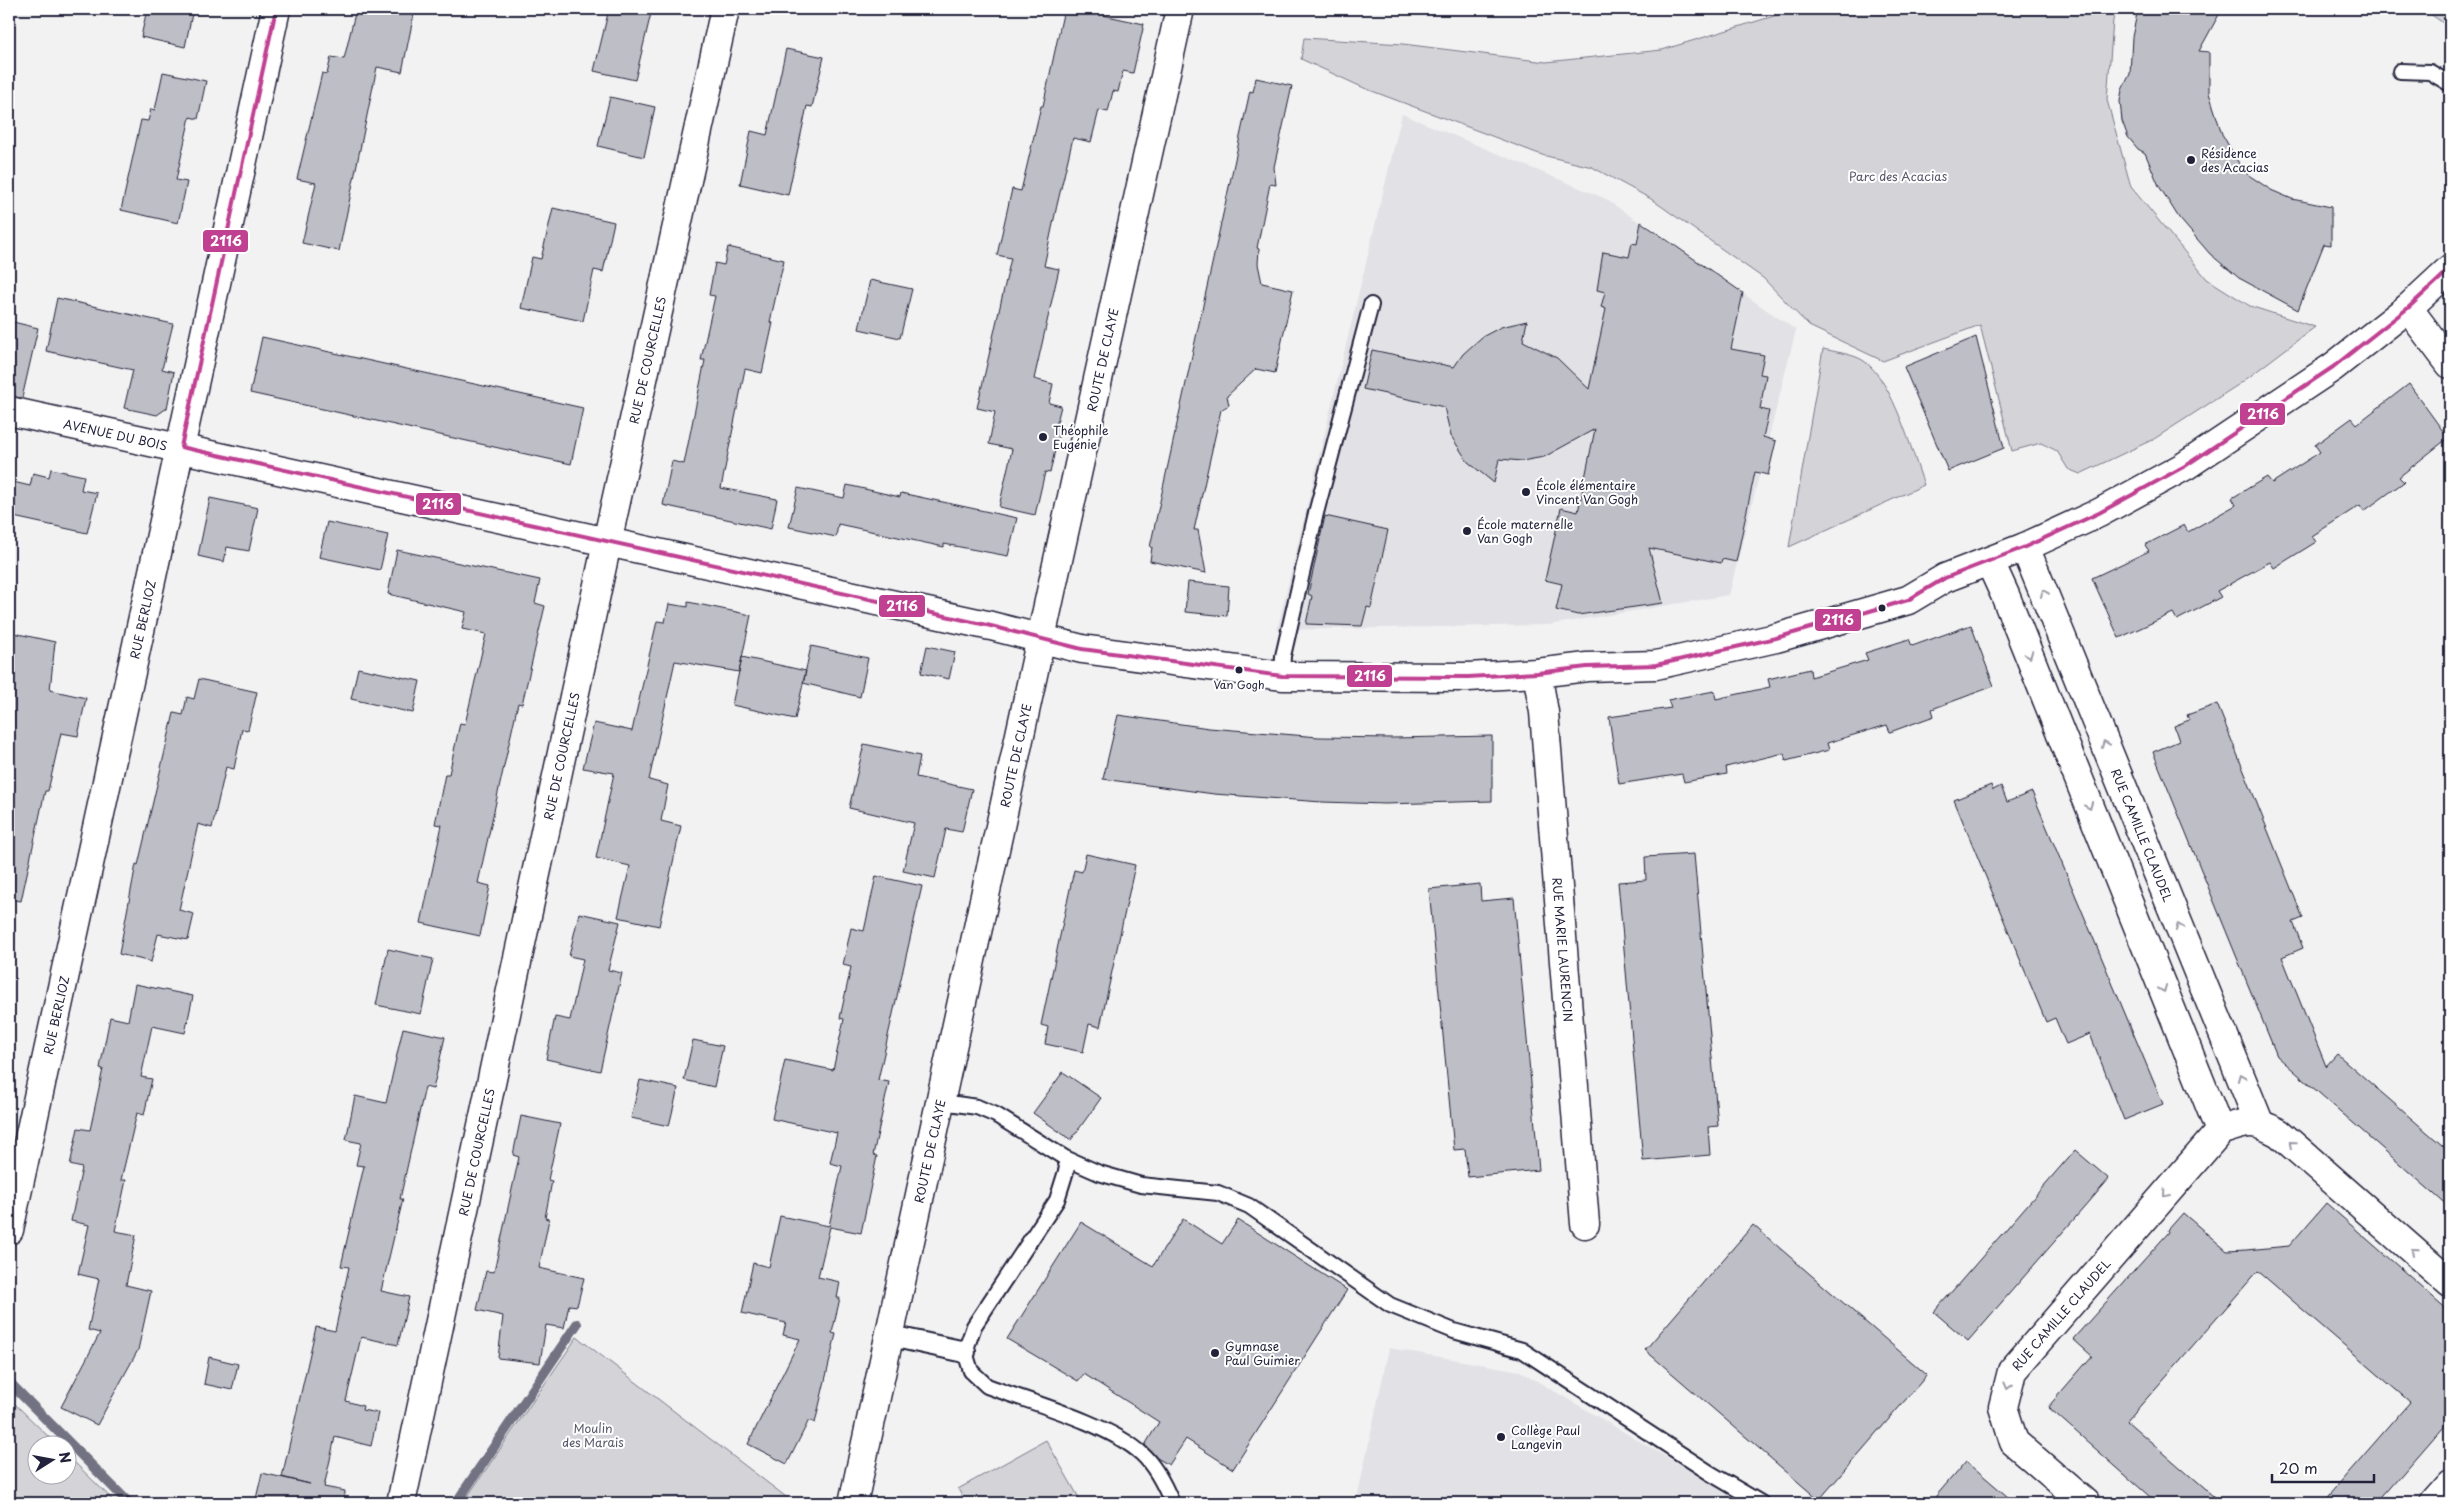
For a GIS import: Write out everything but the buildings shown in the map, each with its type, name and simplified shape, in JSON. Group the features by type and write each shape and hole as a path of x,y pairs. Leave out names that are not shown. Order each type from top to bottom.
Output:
{"street":[{"name":"RUE BERLIOZ","path":"9,1230 276,9"},
{"name":"RUE DE COURCELLES","path":"401,1503 725,9"},
{"name":"ROUTE DE CLAYE","path":"853,1503 1180,9"},
{"name":"AVENUE DU BOIS","path":"9,411 181,447 1041,638 1082,649 1282,676 1468,677 1537,673 1587,667 1656,666 1776,638 1908,600 1946,578 1990,562 2098,513 2185,466 2333,367 2408,308 2450,269"},
{"path":"2408,308 2450,364"},
{"name":"RUE CAMILLE CLAUDEL","path":"2025,547 2259,1122"},
{"path":"1990,562 2220,1131 2240,1124 2259,1122 2279,1133 2450,1283"},
{"name":"RUE MARIE LAURENCIN","path":"1537,673 1544,722 1585,1224"},
{"name":"RUE CAMILLE CLAUDEL","path":"2085,1503 2014,1442 2003,1407 2012,1371 2220,1131"},
{"path":"891,1336 965,1352"},
{"path":"2434,1503 2450,1484"}],"lane":[{"path":"2400,71 2430,72 2450,84"},
{"path":"1282,676 1283,656 1316,513 1371,306"},
{"path":"942,1102 977,1107 996,1115 1065,1158 1099,1172 1141,1185 1218,1193 1249,1206 1390,1305 1454,1331 1522,1350 1710,1474 1760,1503"},
{"path":"1065,1158 1067,1168 1057,1200 974,1326 965,1352 972,1371 987,1386 1112,1432 1142,1454 1162,1480 1172,1503"}],"shaded area":[{"path":"1402,114 1604,198 1796,330 1729,595 1549,625 1277,630"},
{"name":"Collège Paul Langevin","path":"1389,1348 1520,1371 1745,1503 1356,1503"}],"green space":[{"name":"Parc des Acacias","path":"1797,9 2117,9 2113,20 2107,100 2131,187 2207,279 2250,306 2315,327 2241,383 2154,439 2080,474 2068,469 2057,451 2041,443 2012,451 1980,325 1883,361 1809,326 1763,278 1651,199 1592,167 1542,155 1364,88 1301,59 1304,38 1403,44 1546,62 1662,50"},
{"path":"2423,9 2447,9 2450,11 2450,26 2449,27"},
{"path":"1823,349 1850,355 1864,361 1884,384 1893,400 1924,485 1789,547"},
{"name":"Moulin des Marais","path":"577,1337 794,1503 463,1503"},
{"path":"9,1398 46,1434 28,1434 28,1484 78,1484 78,1466 116,1503 9,1503"},
{"path":"1046,1440 1082,1503 966,1503 958,1489"}],"waterway":[{"path":"456,1503 577,1324"},
{"path":"9,1382 129,1503"}],"transit line":[{"name":"2116","path":"276,9 181,447 991,626 1082,649 1282,676 1468,677 1537,673 1587,667 1656,665 1776,638 1908,600 1945,578 2025,547 2099,513 2185,466 2333,367 2408,308 2450,269"}],"place":[{"name":"Résidence des Acacias","path":"2191,160"},
{"name":"Théophile Eugénie","path":"1043,437"},
{"name":"École élémentaire Vincent Van Gogh","path":"1526,492"},
{"name":"École maternelle Van Gogh","path":"1467,531"},
{"name":"Van Gogh","path":"1239,670"},
{"name":"Gymnase Paul Guimier","path":"1215,1353"},
{"name":"Collège Paul Langevin","path":"1501,1437"}]}
